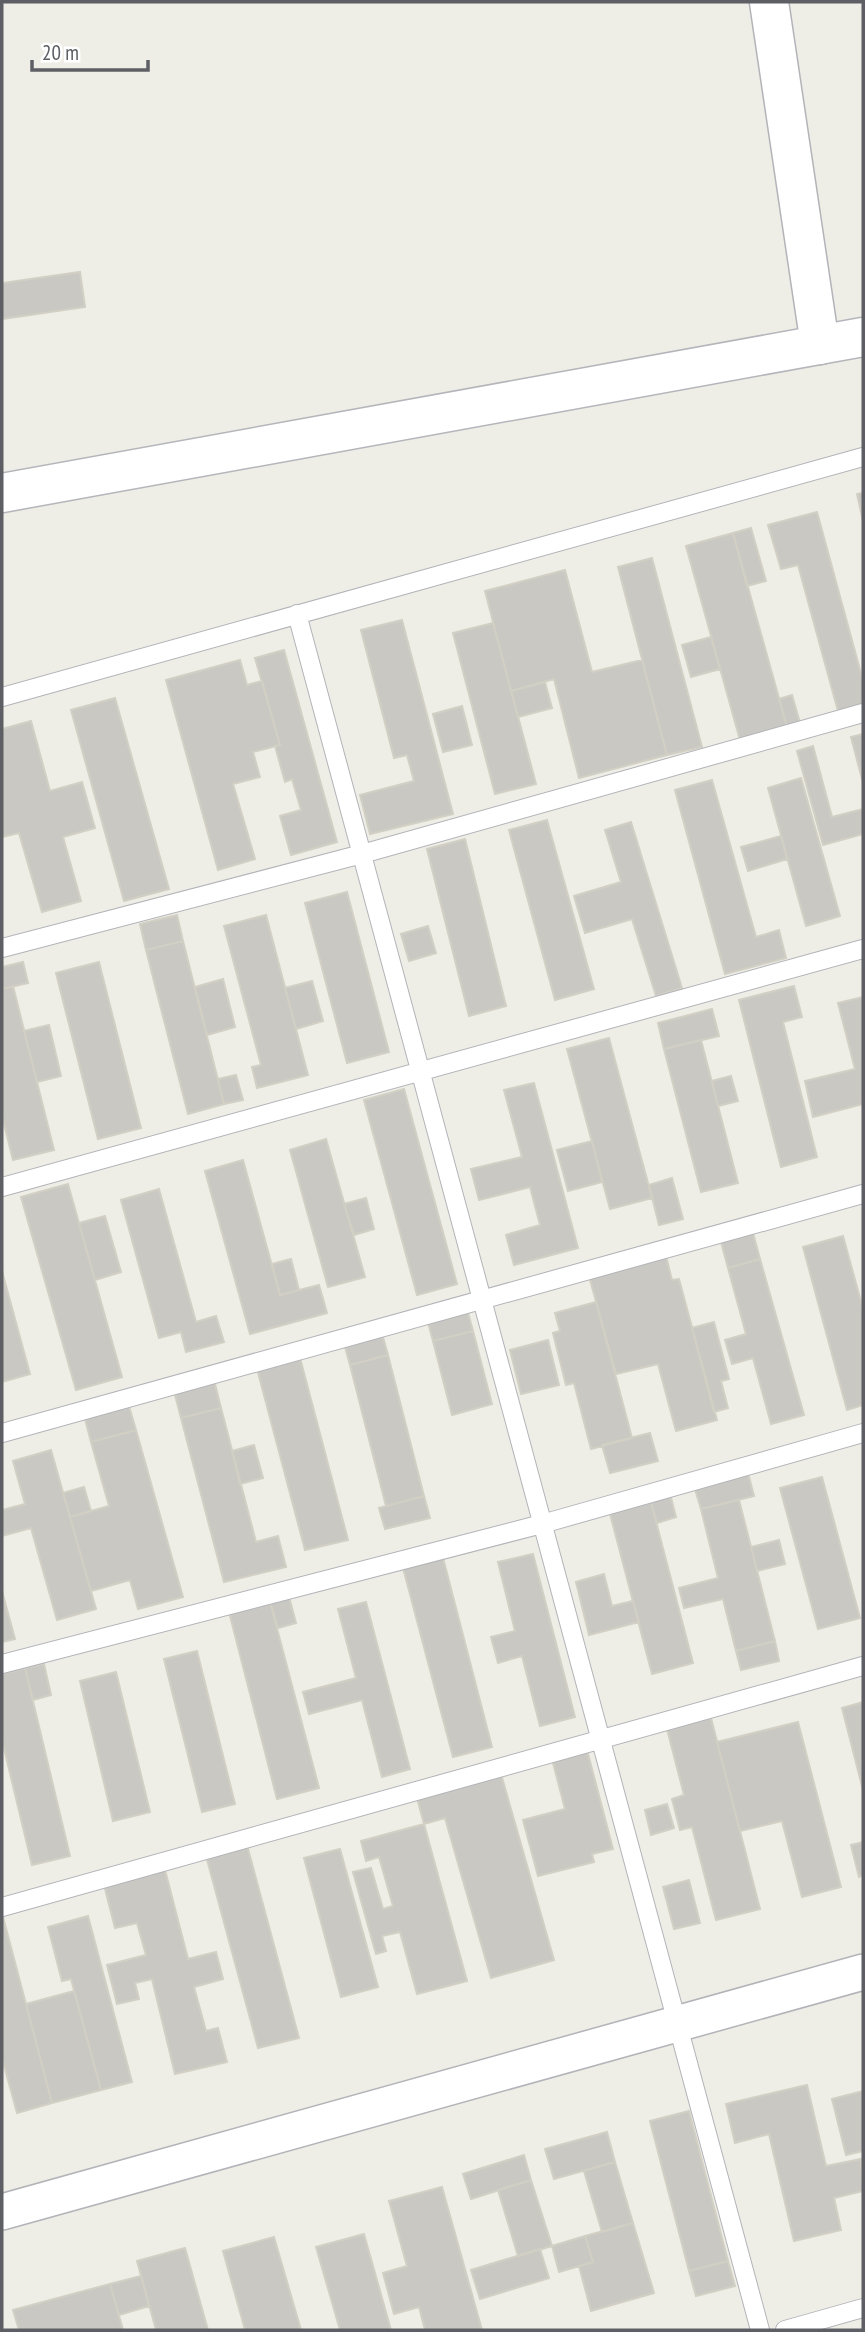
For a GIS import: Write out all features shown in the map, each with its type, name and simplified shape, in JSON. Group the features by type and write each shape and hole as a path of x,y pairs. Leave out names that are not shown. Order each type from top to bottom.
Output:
{"main road":[{"path":"769,2 820,345"},
{"path":"2,493 863,337"}],"street":[{"path":"2,2212 863,1972"}],"lane":[{"path":"2,697 863,457"},
{"path":"297,614 760,2330"},
{"path":"2,948 362,854 863,713"},
{"path":"2,1187 863,949"},
{"path":"2,1433 863,1194"},
{"path":"2,1664 542,1524 863,1433"},
{"path":"2,1907 863,1666"},
{"path":"785,2330 863,2308"}],"building":[{"path":"80,272 85,307 2,319 2,283"},
{"path":"863,493 863,521 857,494"},
{"path":"817,512 863,681 863,705 838,711 798,565 781,569 768,525"},
{"path":"751,528 766,581 747,586 733,533"},
{"path":"733,533 787,727 740,740 686,546"},
{"path":"652,558 702,747 667,755 618,567"},
{"path":"565,570 592,672 642,660 667,755 579,778 554,679 511,691 485,591"},
{"path":"402,620 453,814 370,834 360,795 414,781 407,755 394,758 361,630"},
{"path":"493,623 536,784 495,794 453,633"},
{"path":"711,637 720,669 691,677 682,645"},
{"path":"284,650 337,842 291,855 280,816 301,810 292,779 285,782 275,746 280,745 255,658"},
{"path":"240,660 247,685 262,681 280,745 253,752 260,777 233,784 255,859 218,870 166,680"},
{"path":"545,682 552,708 518,717 511,691"},
{"path":"792,695 800,723 787,727 779,699"},
{"path":"115,698 169,889 124,901 71,710"},
{"path":"462,706 472,745 443,752 433,714"},
{"path":"31,721 50,791 82,782 95,828 63,837 81,901 42,912 19,833 2,837 2,729"},
{"path":"863,734 863,783 851,737"},
{"path":"813,746 832,817 863,809 863,834 823,845 797,751"},
{"path":"801,778 840,916 806,926 768,788"},
{"path":"712,780 756,937 779,930 786,958 725,974 675,790"},
{"path":"547,820 594,989 555,1000 509,830"},
{"path":"631,822 682,988 656,996 632,919 585,933 574,896 621,882 605,830"},
{"path":"781,836 787,859 748,871 741,847"},
{"path":"465,839 506,1006 469,1016 427,849"},
{"path":"347,892 389,1052 347,1063 305,903"},
{"path":"177,915 183,941 146,950 140,924"},
{"path":"266,915 308,1075 257,1088 252,1067 261,1065 224,926"},
{"path":"428,926 436,953 409,961 401,934"},
{"path":"183,941 224,1104 188,1114 146,950"},
{"path":"23,962 28,983 2,989 2,967"},
{"path":"99,962 141,1128 98,1139 56,973"},
{"path":"223,979 235,1027 207,1035 195,987"},
{"path":"312,981 323,1021 296,1029 285,988"},
{"path":"13,986 54,1150 13,1160 2,1116 2,989"},
{"path":"794,986 802,1017 783,1022 817,1157 781,1167 739,1000"},
{"path":"863,997 863,1104 813,1117 805,1081 855,1069 838,1003"},
{"path":"712,1009 719,1036 664,1049 658,1023"},
{"path":"49,1025 61,1076 37,1082 24,1031"},
{"path":"609,1038 652,1198 610,1209 567,1049"},
{"path":"701,1040 738,1183 701,1192 664,1049"},
{"path":"236,1075 243,1100 224,1104 218,1079"},
{"path":"731,1076 738,1101 718,1106 712,1081"},
{"path":"534,1083 578,1248 514,1265 506,1235 540,1225 530,1187 479,1200 471,1169 522,1157 504,1090"},
{"path":"404,1089 457,1284 417,1295 364,1100"},
{"path":"326,1139 365,1277 328,1287 290,1150"},
{"path":"592,1141 602,1182 568,1191 557,1150"},
{"path":"243,1160 280,1295 319,1285 327,1313 250,1334 205,1171"},
{"path":"672,1178 683,1219 659,1225 649,1185"},
{"path":"68,1184 122,1377 76,1390 21,1197"},
{"path":"159,1189 196,1322 216,1316 224,1342 186,1352 181,1332 159,1338 121,1200"},
{"path":"366,1198 374,1229 354,1235 344,1204"},
{"path":"105,1216 121,1272 95,1280 79,1223"},
{"path":"753,1233 760,1259 728,1268 721,1242"},
{"path":"843,1236 863,1309 863,1405 847,1410 803,1247"},
{"path":"666,1256 672,1280 679,1279 717,1420 676,1431 658,1364 616,1374 589,1276"},
{"path":"291,1259 299,1290 280,1295 272,1264"},
{"path":"760,1259 804,1415 771,1424 753,1358 732,1364 725,1340 746,1334 728,1268"},
{"path":"2,1271 30,1374 2,1382"},
{"path":"596,1302 632,1438 591,1449 574,1383 566,1385 553,1333 560,1331 555,1313"},
{"path":"467,1309 473,1331 433,1341 427,1319"},
{"path":"714,1322 729,1379 721,1381 728,1408 714,1412 692,1328"},
{"path":"381,1330 388,1355 350,1365 343,1340"},
{"path":"473,1331 492,1404 452,1415 433,1341"},
{"path":"548,1340 559,1385 521,1394 510,1350"},
{"path":"299,1354 348,1540 305,1550 256,1365"},
{"path":"388,1355 424,1496 386,1506 350,1365"},
{"path":"214,1380 221,1408 181,1418 174,1391"},
{"path":"128,1403 136,1430 91,1442 84,1415"},
{"path":"221,1408 256,1542 278,1536 286,1567 224,1582 181,1418"},
{"path":"136,1430 183,1597 138,1609 130,1580 91,1591 70,1517 109,1506 91,1442"},
{"path":"650,1433 658,1461 610,1473 602,1445"},
{"path":"254,1445 263,1478 240,1484 232,1451"},
{"path":"51,1450 96,1609 57,1620 31,1528 2,1536 2,1510 25,1504 13,1461"},
{"path":"748,1473 754,1496 701,1509 694,1486"},
{"path":"822,1477 860,1618 818,1629 780,1488"},
{"path":"84,1487 91,1511 70,1517 63,1493"},
{"path":"669,1490 676,1517 657,1523 649,1495"},
{"path":"649,1495 693,1663 652,1674 608,1506"},
{"path":"424,1496 430,1518 385,1529 379,1508"},
{"path":"739,1500 775,1641 736,1651 723,1599 684,1608 679,1588 718,1578 701,1509"},
{"path":"779,1540 785,1564 757,1571 751,1547"},
{"path":"442,1554 492,1747 453,1757 402,1564"},
{"path":"533,1554 575,1717 540,1726 522,1656 498,1663 491,1637 515,1631 498,1562"},
{"path":"604,1574 612,1606 633,1601 639,1622 589,1635 576,1582"},
{"path":"2,1591 15,1639 2,1642"},
{"path":"288,1593 296,1623 278,1628 269,1598"},
{"path":"269,1598 319,1788 277,1799 228,1608"},
{"path":"366,1602 410,1769 382,1777 362,1700 309,1714 303,1692 356,1678 338,1609"},
{"path":"775,1641 779,1661 741,1670 736,1651"},
{"path":"197,1651 235,1804 202,1812 164,1659"},
{"path":"44,1664 51,1695 33,1700 25,1668"},
{"path":"25,1668 70,1856 32,1865 2,1740 2,1674"},
{"path":"116,1672 150,1812 113,1821 80,1681"},
{"path":"863,1702 863,1790 842,1708"},
{"path":"711,1718 760,1909 716,1920 692,1827 680,1830 672,1799 684,1795 667,1729"},
{"path":"798,1722 841,1887 802,1897 782,1821 740,1831 717,1742"},
{"path":"587,1750 613,1849 592,1854 594,1862 538,1876 523,1820 565,1809 552,1759"},
{"path":"501,1774 554,1960 491,1978 445,1818 424,1824 417,1798"},
{"path":"667,1804 674,1828 651,1835 645,1810"},
{"path":"424,1824 467,1981 417,1994 400,1932 382,1936 386,1951 376,1954 353,1872 371,1868 383,1909 393,1906 379,1857 366,1861 361,1841"},
{"path":"863,1842 863,1875 859,1877 851,1845"},
{"path":"247,1845 299,2038 258,2048 206,1856"},
{"path":"340,1849 378,1987 341,1997 304,1858"},
{"path":"164,1866 188,1959 216,1952 223,1979 194,1987 206,2031 218,2028 227,2062 175,2074 152,1979 135,1983 139,1999 117,2004 107,1965 146,1955 137,1923 115,1928 103,1881"},
{"path":"689,1880 700,1923 674,1929 663,1887"},
{"path":"2,1913 52,2103 17,2113 2,2058"},
{"path":"88,1916 132,2082 101,2090 71,1979 62,1981 48,1927"},
{"path":"74,1991 101,2090 52,2103 26,2004"},
{"path":"807,2085 826,2166 861,2159 863,2191 834,2198 841,2230 794,2241 769,2134 735,2143 726,2104"},
{"path":"863,2091 863,2151 846,2155 832,2099"},
{"path":"689,2111 728,2261 689,2271 650,2121"},
{"path":"607,2132 615,2162 554,2179 545,2149"},
{"path":"524,2155 531,2180 471,2199 463,2174"},
{"path":"615,2162 633,2223 602,2232 584,2171"},
{"path":"531,2180 552,2246 518,2256 498,2190"},
{"path":"442,2187 482,2330 425,2330 419,2307 394,2314 383,2273 407,2266 389,2201"},
{"path":"633,2223 654,2293 591,2311 579,2266 593,2262 585,2236"},
{"path":"364,2234 391,2330 340,2330 316,2247"},
{"path":"585,2236 593,2262 559,2272 552,2246"},
{"path":"274,2237 301,2330 245,2330 223,2251"},
{"path":"185,2248 208,2330 156,2330 137,2261"},
{"path":"540,2249 549,2278 480,2299 471,2270"},
{"path":"728,2261 735,2286 696,2296 689,2271"},
{"path":"141,2276 149,2306 119,2315 110,2284"},
{"path":"110,2284 123,2330 19,2330 13,2310"}]}
